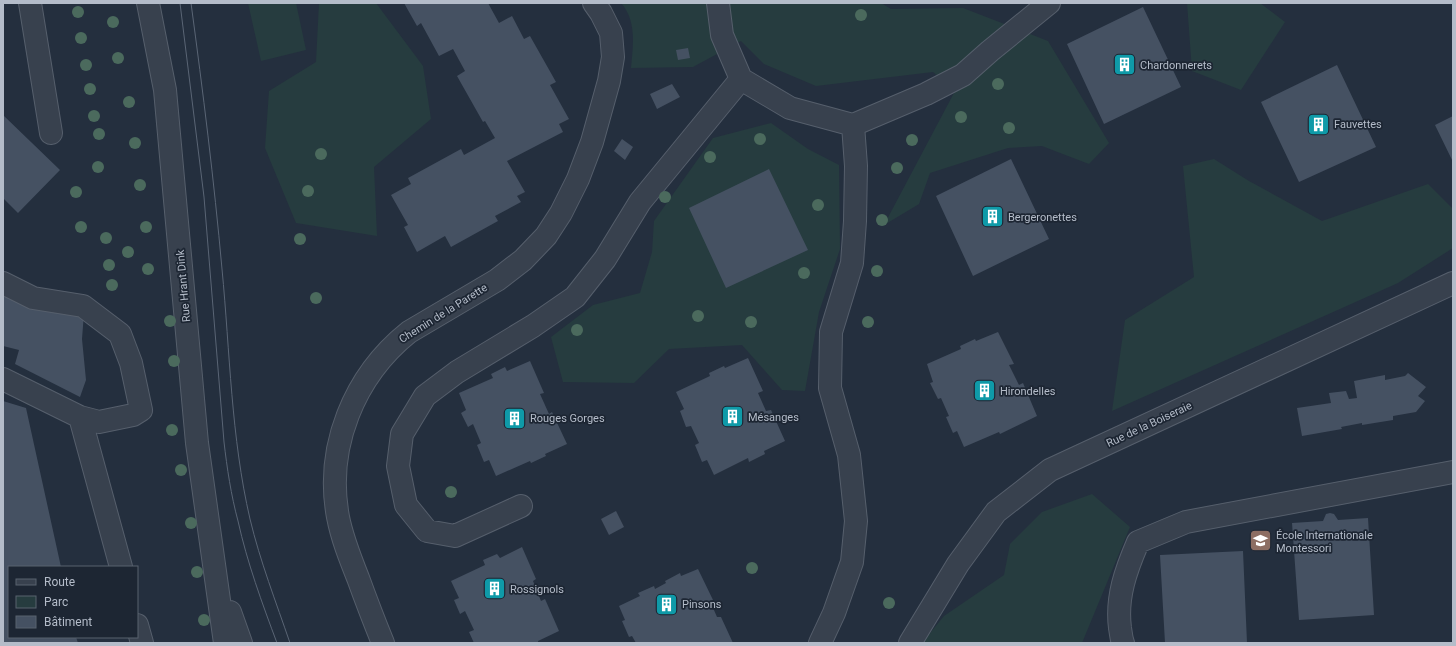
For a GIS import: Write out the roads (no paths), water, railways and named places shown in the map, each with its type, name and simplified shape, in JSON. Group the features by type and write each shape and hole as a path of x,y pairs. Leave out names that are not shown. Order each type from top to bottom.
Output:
{"street":[{"path":"30,3 51,133"},
{"name":"Rue Hrant Dink","path":"148,3 165,90 197,443 225,643"},
{"name":"Chemin de la Parette","path":"383,643 344,544 338,517 335,489 336,461 341,434 350,408 363,383 396,342 409,332 497,280 523,260 546,236 561,213 578,179 592,142 609,81 613,57 611,33 594,3"},
{"path":"718,3 722,35 740,79 790,108 853,125 926,94 963,75 1049,3"},
{"path":"522,506 455,536 427,531 406,505 398,466 402,434 425,396 457,372 533,326 575,297 605,260 640,202 740,79"},
{"path":"820,643 834,613 852,562 856,521 849,455 830,388 831,332 852,263 855,221 856,166 853,125"},
{"path":"3,283 33,298 83,306 120,334 131,363 141,410 133,415 99,422 80,417 3,378"},
{"name":"Rue de la Boiseraie","path":"910,643 958,564 996,512 1050,470 1453,284"},
{"path":"80,417 121,566"},
{"path":"1124,643 1119,616 1120,595 1127,568 1138,542 1186,522 1453,472"},
{"name":"Rue Hrant Dink","path":"214,570 241,643"},
{"path":"138,629 142,643"}],"tram line":[{"path":"180,3 204,197 224,442 228,472 233,501 250,567 277,643"},
{"path":"191,3 215,202 239,457 250,519 258,550 290,643"}],"place":[{"name":"Chardonnerets","path":"1124,65"},
{"name":"Fauvettes","path":"1318,124"},
{"name":"Bergeronettes","path":"992,217"},
{"name":"Hirondelles","path":"984,391"},
{"name":"Mésanges","path":"733,417"},
{"name":"Rouges Gorges","path":"514,418"},
{"name":"École Internationale Montessori","path":"1260,541"},
{"name":"Rossignols","path":"495,589"},
{"name":"Pinsons","path":"667,604"}]}
